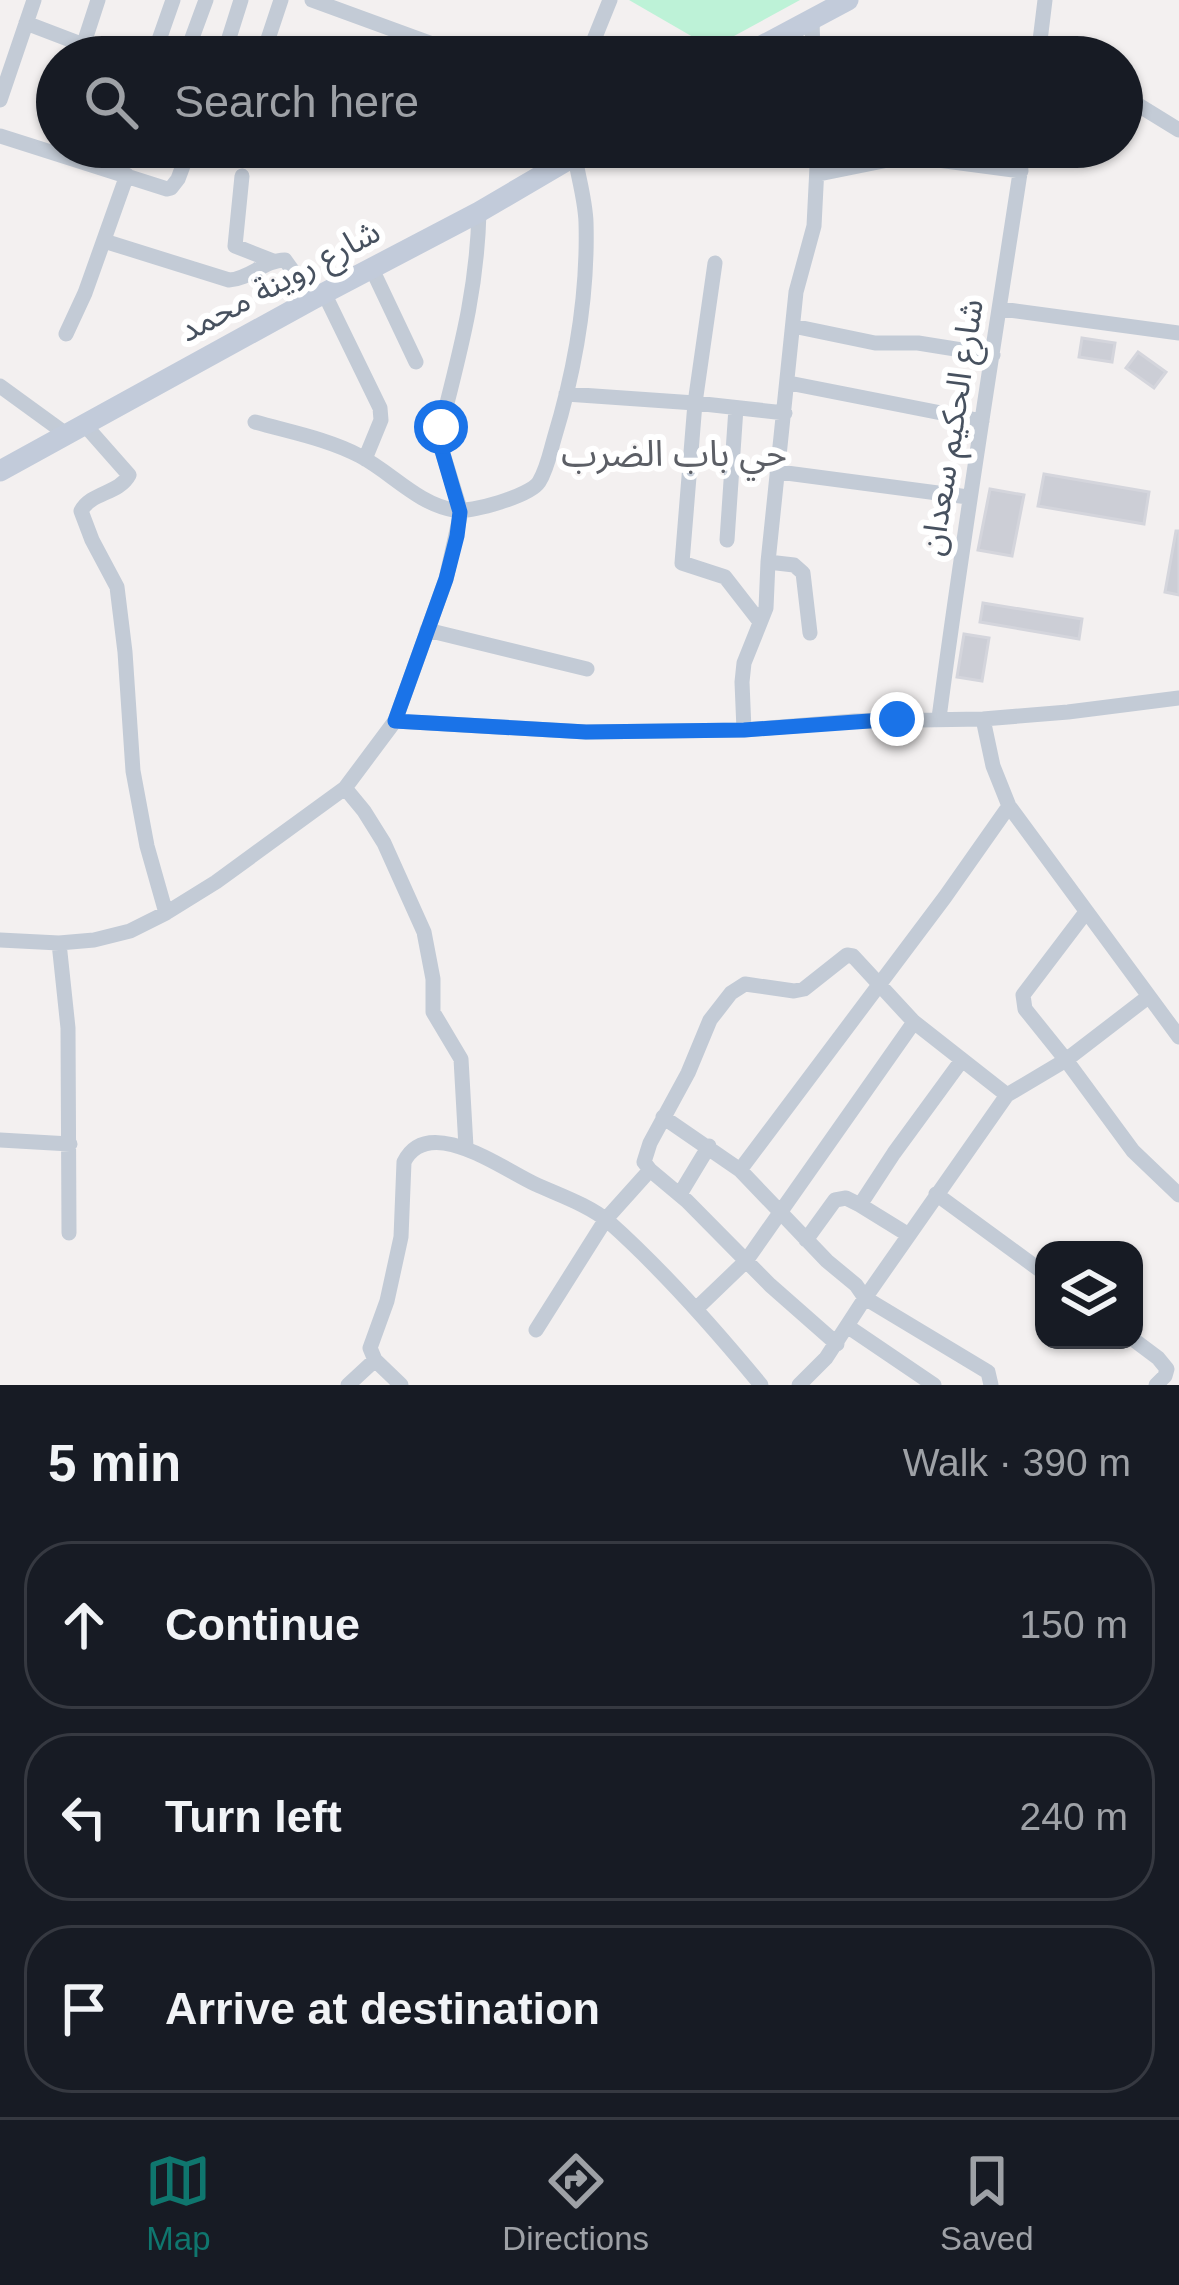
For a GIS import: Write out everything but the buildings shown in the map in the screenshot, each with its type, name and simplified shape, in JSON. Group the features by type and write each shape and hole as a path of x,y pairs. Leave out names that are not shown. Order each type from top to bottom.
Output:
{"main road":[{"path":"780,36 848,0"},
{"name":"شارع روينة محمد","path":"0,471 479,212 551,168"}],"street":[{"path":"0,100 34,0"},
{"path":"86,36 98,0"},
{"path":"160,36 173,0"},
{"path":"193,36 206,0"},
{"path":"230,36 241,0"},
{"path":"269,36 281,0"},
{"path":"312,0 411,36"},
{"path":"595,36 610,0"},
{"path":"1041,36 1046,0"},
{"path":"812,19 812,36"},
{"path":"26,23 64,36"},
{"path":"1143,108 1179,130"},
{"path":"0,136 36,147"},
{"path":"104,168 160,188 171,188 182,168"},
{"path":"255,422 365,459 420,497 460,512 530,492 548,461 566,394 583,297 581,168"},
{"path":"744,730 744,663 766,608 796,292 814,226 819,168"},
{"path":"819,174 849,168"},
{"path":"1005,168 1021,170"},
{"name":"شارع الحكيم سعدان","path":"939,718 968,497 1021,170"},
{"path":"67,334 127,175"},
{"path":"242,176 235,246 287,262 318,296 380,408 381,420 365,459"},
{"path":"0,940 94,940 130,931 166,913 345,788 395,721 446,579 460,512 440,444 441,427 469,320 479,212"},
{"path":"104,241 230,280 273,261"},
{"path":"715,263 694,403 682,563 725,577 760,622"},
{"path":"371,267 416,362"},
{"path":"1001,309 1179,333"},
{"path":"793,326 857,340 993,355"},
{"path":"789,382 982,421"},
{"path":"0,386 75,429 128,475 123,484 86,501 81,511 117,586 133,771 166,913"},
{"path":"566,394 785,413"},
{"path":"727,540 736,408"},
{"path":"779,472 968,497"},
{"path":"768,562 794,565 802,573 810,633"},
{"path":"427,630 587,669"},
{"path":"395,721 586,732 744,730 855,721 983,719 1179,698"},
{"path":"983,719 992,766 1010,806 1179,1037"},
{"path":"345,788 384,843 424,932 433,979 433,1012 461,1058 466,1147"},
{"path":"740,1170 1010,806"},
{"path":"1086,912 1022,998 1025,1009 1133,1151 1179,1195"},
{"path":"58,943 68,1028 68,1233"},
{"path":"837,1344 644,1162 710,1020 738,987 753,984 794,992 805,989 847,955 853,956 914,1022 1007,1095"},
{"path":"799,1385 837,1344 1007,1095 1066,1060 1148,997"},
{"path":"696,1310 746,1261 914,1022"},
{"path":"860,1205 962,1060"},
{"path":"663,1117 740,1170 865,1298 984,1370 991,1385"},
{"path":"0,1140 70,1144"},
{"path":"401,1385 375,1360 370,1348 387,1301 401,1237 404,1162 422,1144 466,1147 606,1219 696,1310 761,1385"},
{"path":"680,1194 709,1146"},
{"path":"536,1330 606,1219 650,1170"},
{"path":"936,1194 1035,1267"},
{"path":"806,1240 835,1200 846,1198 908,1234"},
{"path":"847,1326 921,1382"},
{"path":"1143,1347 1167,1369 1156,1385"},
{"path":"348,1385 375,1360"}],"green space":[{"path":"629,0 800,0 734,36 691,36"}],"district":[{"name":"حي باب الضرب","path":"674,453"}],"route":[{"path":"441,427 440,444 460,512 457,536 395,721 586,732 744,730 897,719"}]}
